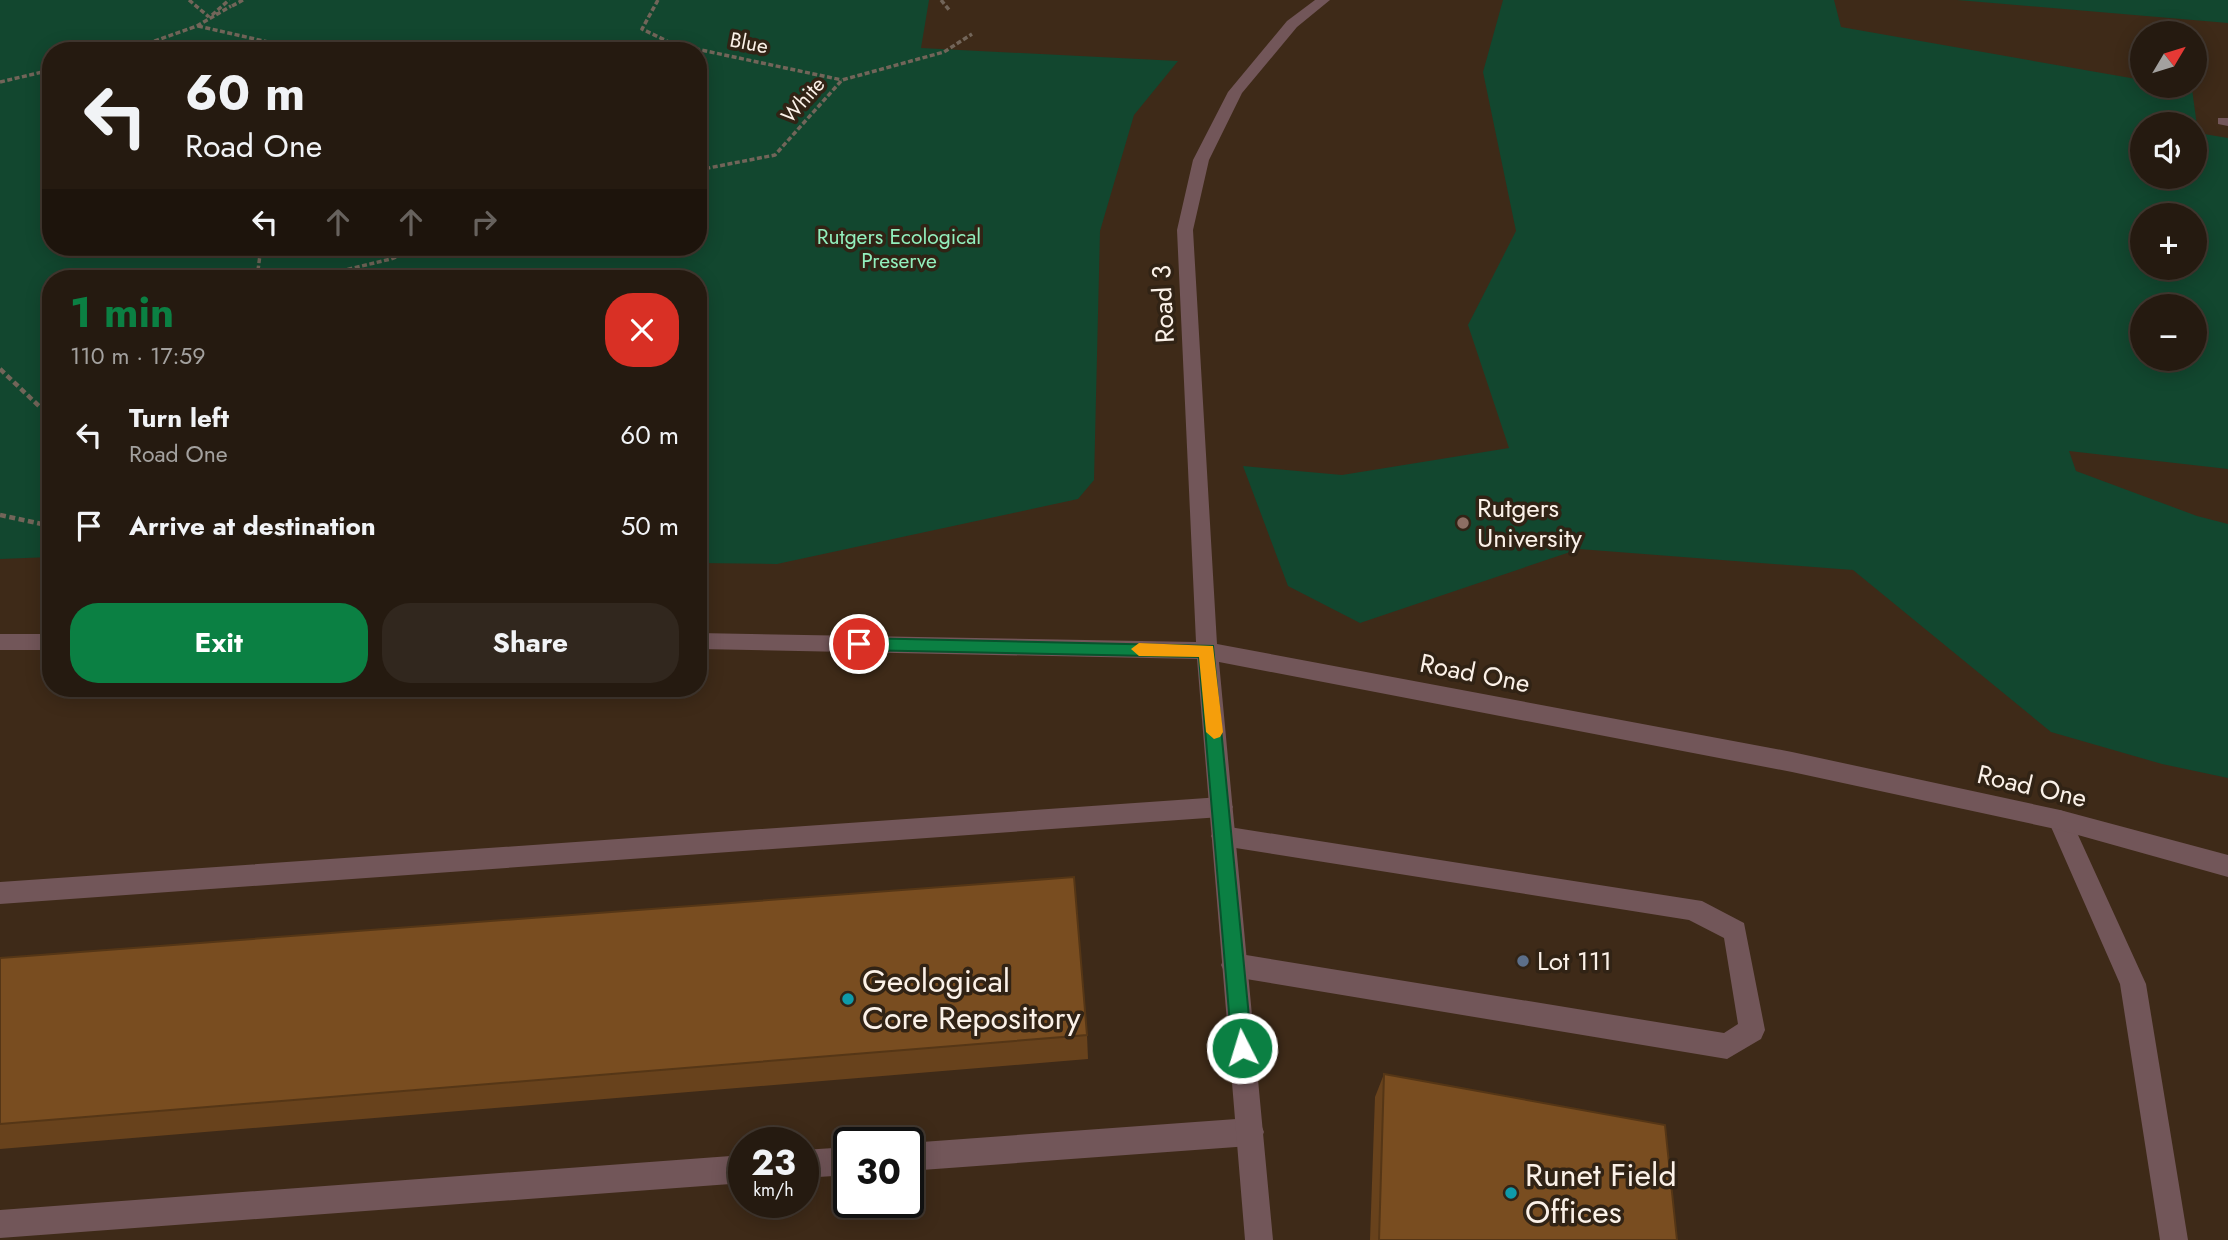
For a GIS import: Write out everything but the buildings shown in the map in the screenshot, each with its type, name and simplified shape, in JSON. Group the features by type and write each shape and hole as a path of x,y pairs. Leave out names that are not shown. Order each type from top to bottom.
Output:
{"street":[{"name":"Road 3","path":"1259,1240 1207,651 1185,230 1201,160 1235,92 1292,24 1323,0"},
{"name":"Road One","path":"707,641 1207,651 1792,762 2060,820 2228,866"},
{"path":"0,642 42,642"},
{"path":"0,893 1221,807"},
{"path":"2060,820 2133,984 2174,1240"},
{"path":"1223,836 1693,909 1735,931 1752,1030 1727,1046 1234,965"},
{"path":"924,1156 1250,1132"},
{"path":"0,1224 728,1170"}],"path":[{"path":"189,0 209,17"},
{"path":"197,26 229,0"},
{"path":"209,17 243,0"},
{"name":"Blue","path":"658,0 642,29 669,42"},
{"path":"942,0 950,11"},
{"path":"151,42 197,26 231,6"},
{"path":"197,26 268,42"},
{"name":"White","path":"707,168 775,155 842,80 944,52 972,34"},
{"name":"Blue","path":"707,51 842,80"},
{"path":"0,82 42,72"},
{"path":"343,270 397,256"},
{"path":"0,369 42,407"},
{"path":"0,515 42,524"}],"shaded area":[{"name":"Rutgers University","path":"0,0 2228,0 2228,1240 0,1240"}],"green space":[{"name":"Rutgers Ecological Preserve","path":"0,0 929,0 921,48 1178,61 1134,115 1100,231 1094,480 1078,499 777,564 707,563 707,270 42,270 42,557 0,559"},
{"path":"1503,0 1834,0 1841,27 2130,78 2130,98 2193,98 2195,112 2130,112 2130,189 2207,189 2207,134 2228,138 2228,469 2069,451 2076,471 2197,516 2228,524 2228,778 2162,764 2051,732 1853,570 1579,549 1360,623 1288,586 1243,466 1342,475 1509,448 1468,325 1516,231 1483,72"},
{"path":"1957,0 2228,0 2228,23"}],"slow traffic":[{"path":"1139,649 1207,651 1214,732"}],"place":[{"name":"Rutgers University","path":"1463,523"},
{"name":"Lot 111","path":"1523,961"},
{"name":"Geological Core Repository","path":"848,999"},
{"name":"Runet Field Offices","path":"1511,1193"}],"route":[{"path":"859,644 1207,651 1242,1048"}]}
